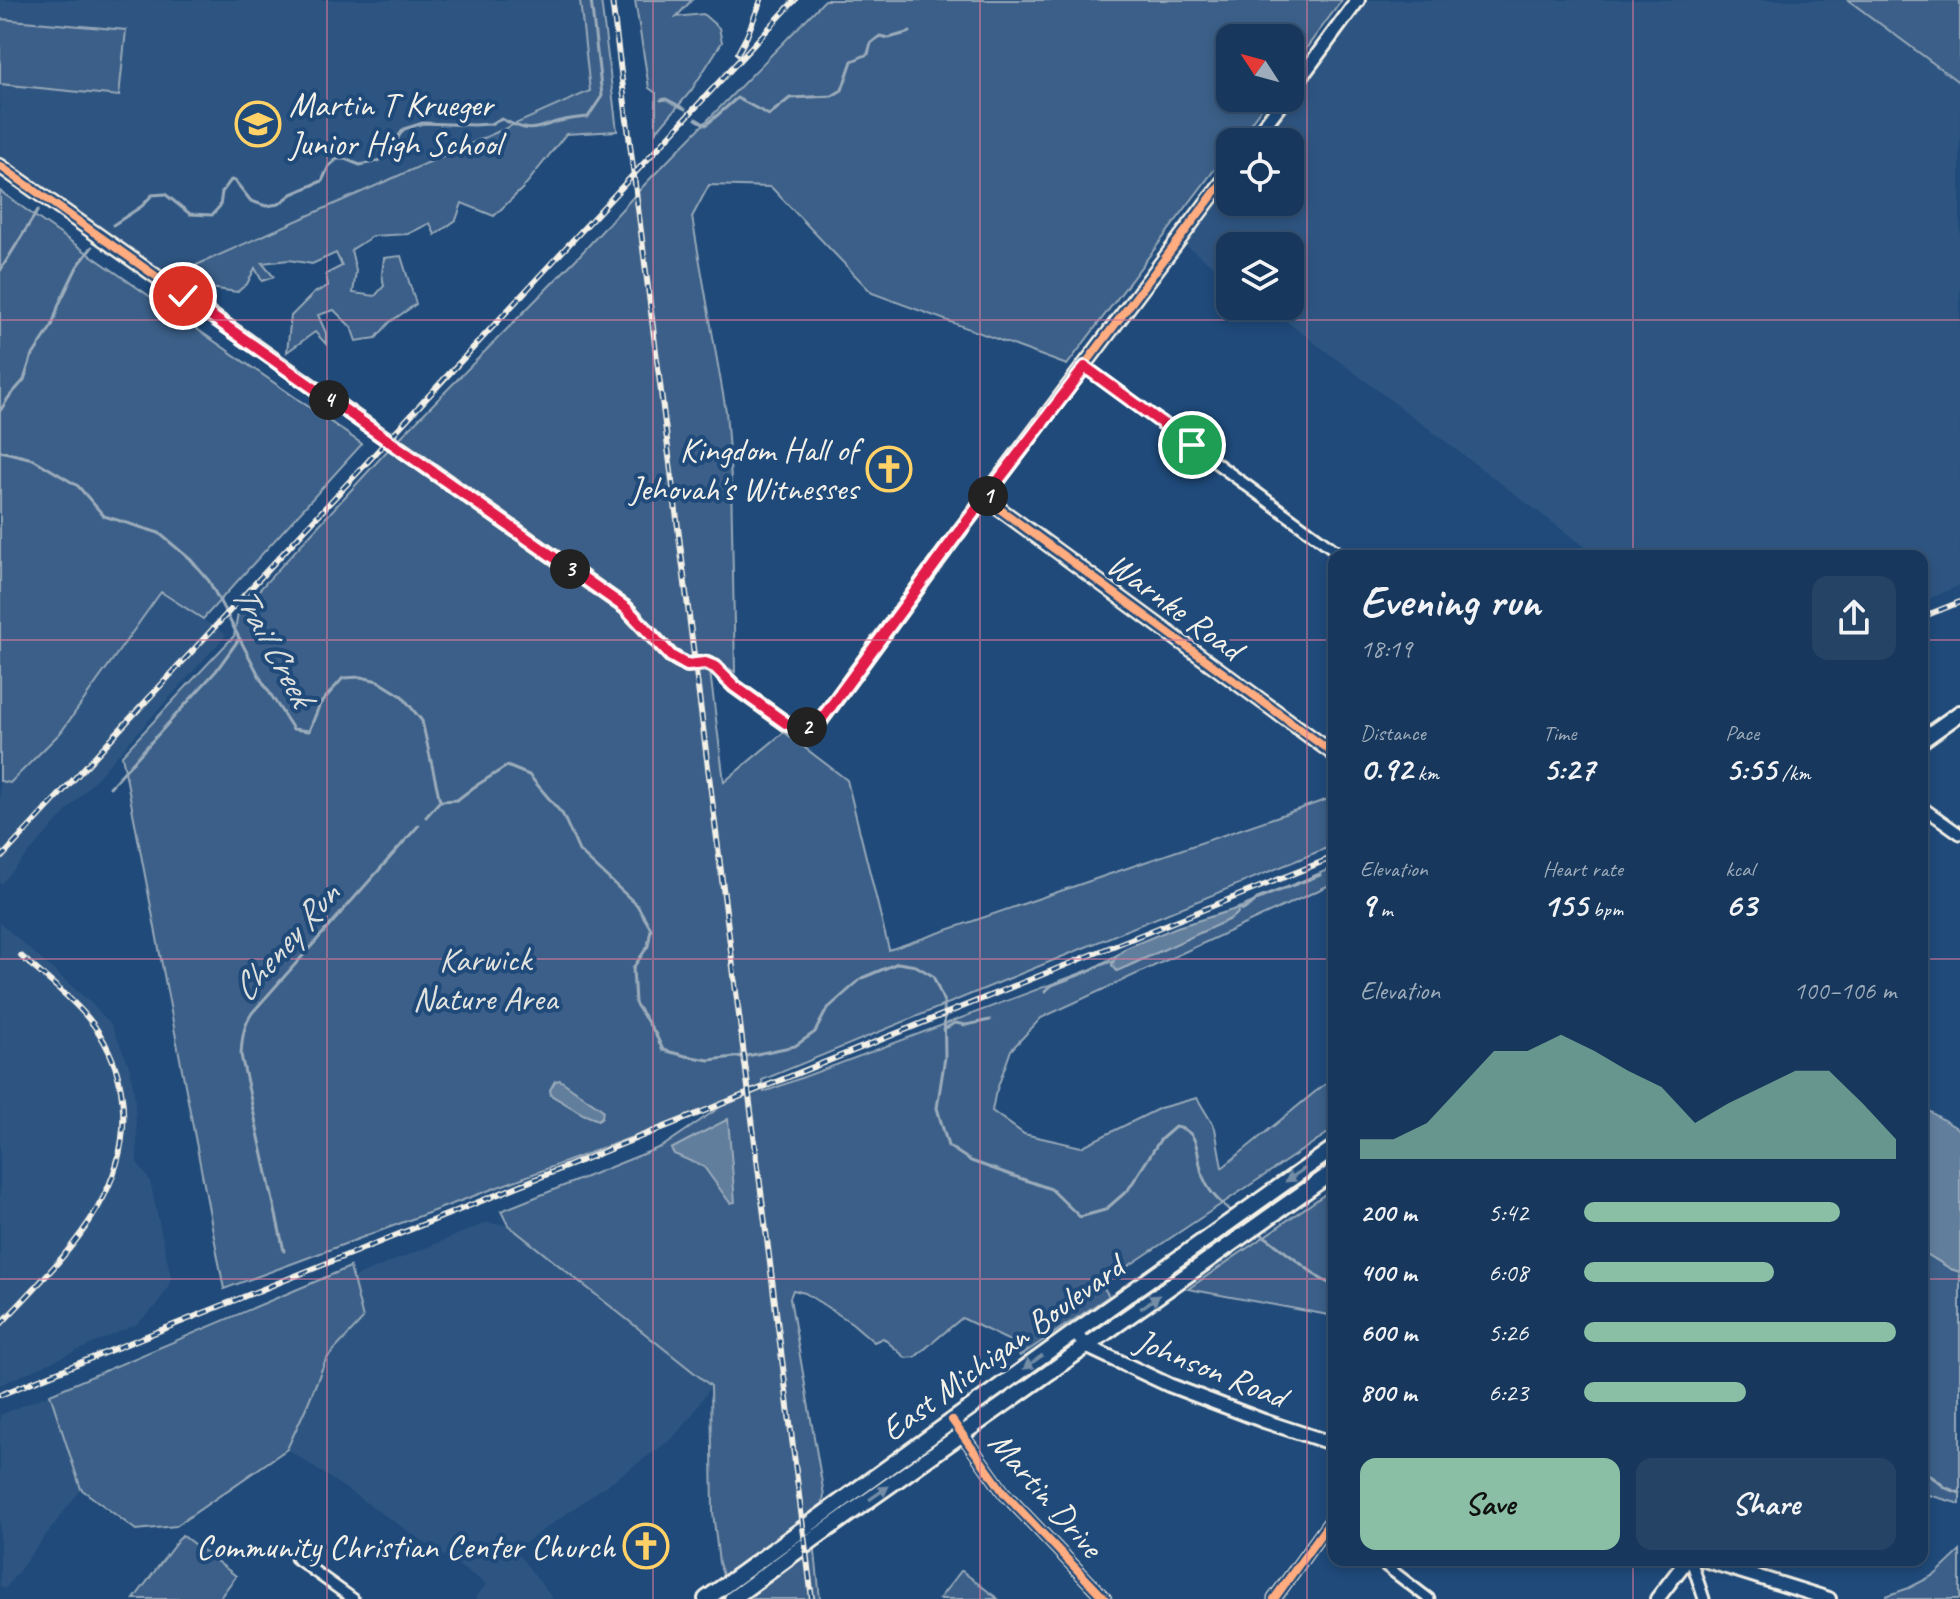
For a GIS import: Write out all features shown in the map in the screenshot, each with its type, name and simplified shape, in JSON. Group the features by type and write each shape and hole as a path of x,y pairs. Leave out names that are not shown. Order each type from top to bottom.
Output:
{"main road":[{"path":"1928,736 1960,713"},
{"name":"East Michigan Boulevard","path":"706,1599 1328,1152"},
{"name":"East Michigan Boulevard","path":"732,1599 1328,1175"}],"street":[{"path":"1304,73 1358,0"},
{"path":"0,166 626,608 671,656 687,665 705,663 715,667 734,686 787,724 804,728 821,720 1216,191"},
{"path":"1085,367 1335,550"},
{"name":"Warnke Road","path":"986,499 1328,750"},
{"path":"1928,811 1960,834"},
{"name":"Johnson Road","path":"1075,1332 1086,1346 1169,1385 1328,1442"},
{"name":"Martin Drive","path":"952,1420 1004,1493 1105,1599"},
{"path":"1274,1599 1328,1527"},
{"path":"296,1558 353,1599"},
{"path":"1386,1566 1429,1599"},
{"path":"1657,1599 1684,1566"},
{"path":"1691,1566 1704,1599"},
{"path":"1723,1566 1829,1599"}],"shaded area":[{"name":"Martin T Krueger Junior High School","path":"0,0 580,0 590,91 172,276 0,157"},
{"path":"1365,0 1848,0 1960,83 1960,585 1928,599 1928,550 1589,550 1285,320 1304,320 1304,232 1216,232 1216,268 1184,244 1216,200 1216,216 1304,216 1304,128 1269,128 1281,112 1304,112 1304,82"},
{"path":"161,591 226,635 0,885 0,781 10,783 61,732"},
{"path":"1239,908 1237,914 1228,920 1117,971 1112,965 1116,956 1126,948 1177,927"},
{"path":"0,923 110,1023 129,1065 134,1090 137,1162 150,1181 171,1277 157,1305 137,1324 0,1385"},
{"path":"560,1080 603,1110 602,1117 598,1120 583,1114 551,1095 555,1081"},
{"path":"1928,1111 1960,1130 1960,1272 1928,1255"},
{"path":"728,1119 735,1202 730,1203 704,1167 674,1154 671,1149"},
{"path":"486,1223 508,1225 711,1386 672,1439 515,1550 553,1599 475,1599 486,1584 287,1449 326,1359 362,1319 352,1278"},
{"path":"50,1394 81,1489 5,1589 0,1586 0,1415"}],"green space":[{"path":"580,0 601,0 617,131 566,134 523,188 494,216 462,203 456,220 435,235 430,223 408,234 373,236 351,250 356,271 353,293 375,296 384,286 384,258 401,256 416,304 390,322 376,338 356,341 351,327 334,310 318,315 326,333 326,344 315,332 287,352 291,316 314,293 328,286 326,274 342,266 336,253 312,264 289,260 262,263 274,277 262,281 255,268 247,284 237,292 210,288 183,271 590,91"},
{"path":"635,0 692,0 676,17 703,14 719,28 722,42 691,91 656,132 656,93 649,88"},
{"name":"Karwick Nature Area","path":"825,0 1342,0 1304,51 1304,24 1216,24 1216,112 1258,112 1246,128 1216,128 1216,168 1067,365 872,293 771,187 709,185 692,217 726,411 731,479 735,672 708,656 724,782 784,732 847,780 889,950 1328,799 1328,847 762,1080 764,1092 1113,961 1112,965 1118,970 1129,966 1237,914 1239,908 1328,870 1328,886 1041,1018 1011,1050 992,1111 1024,1134 1081,1147 1160,1108 1197,1098 1215,1128 1222,1168 1328,1083 1328,1133 1121,1271 1117,1267 1099,1280 1109,1296 1020,1356 1008,1340 962,1318 915,1357 906,1358 883,1338 874,1342 852,1323 805,1293 793,1290 790,1298 824,1495 815,1552 820,1599 731,1599 719,1563 713,1512 711,1386 508,1225 501,1211 663,1146 729,1101 224,1289 122,755 234,636 238,613 387,451"},
{"path":"1848,0 1960,0 1960,83"},
{"path":"0,19 126,30 119,96 0,84"},
{"path":"0,191 362,444 203,619 161,592 61,732 10,783 0,781"},
{"path":"1328,1192 1328,1315 1188,1289"},
{"path":"1928,1255 1960,1272 1960,1504 1928,1495"},
{"path":"350,1267 363,1319 326,1359 287,1449 176,1526 136,1530 81,1489 50,1394"},
{"path":"182,1535 236,1576 219,1599 134,1599"},
{"path":"1960,1551 1960,1599 1885,1599 1936,1574"},
{"path":"962,1571 998,1599 939,1599"}],"waterway":[{"path":"113,225 142,206 152,195 165,194 190,214 212,215 220,206 222,192 231,180 251,201 266,206 279,204 292,194 322,181 329,166 337,159 360,165 378,161 398,146 398,137 404,129 423,123 474,125 502,119 529,129 588,117 602,96 591,0"},
{"path":"696,119 706,125 737,98 769,115 790,98 832,96 842,90 852,61 868,54 871,43 880,36 889,38 910,32"},
{"path":"661,100 666,99 685,109"},
{"path":"0,271 38,210"},
{"path":"0,411 24,380 31,358 52,326 77,267 92,247"},
{"name":"Trail Creek","path":"0,451 33,459 78,486 104,516 159,533 191,560 209,581 262,681 293,729 309,731 320,704 343,678 361,677 378,681 402,696 422,721 440,801 457,800 507,766 529,775 563,815 579,851 637,905 651,929 648,946 633,968 635,1003 663,1050 709,1060 795,1046 815,1032 827,1009 862,978 898,963 916,966 933,976 944,1002 945,1057 937,1108 948,1146 971,1161 1051,1189 1080,1217 1105,1210 1128,1190 1160,1140 1175,1127 1184,1129 1194,1139 1206,1184 1216,1198 1234,1213"},
{"path":"110,787 216,671 239,639"},
{"name":"Cheney Run","path":"426,817 439,802"},
{"name":"Cheney Run","path":"284,1251 241,1055 245,1028 252,1013 419,825"},
{"path":"1239,908 1243,910 1257,899 1320,875"},
{"path":"1045,991 1116,956"},
{"path":"944,1029 955,1023 966,1025 990,1020"},
{"name":"Trail Creek","path":"1259,1232 1328,1283"},
{"name":"Trail Creek","path":"1928,1474 1946,1488 1960,1493"}],"railway":[{"path":"612,0 812,1599"},
{"path":"738,53 761,0"},
{"path":"0,859 795,0"},
{"path":"1928,615 1960,602"},
{"path":"0,1395 1328,859"},
{"path":"0,1325 70,1248 90,1220 107,1191 118,1160 123,1126 119,1081 100,1034 73,1001 21,956"}],"cycle path":[{"path":"0,166 626,608 671,656 687,665 705,663 715,667 734,686 787,724 804,728 821,720 1216,191"},
{"path":"986,499 1328,750"},
{"path":"952,1420 1004,1493 1105,1599"},
{"path":"1274,1599 1328,1524"}],"place":[{"name":"Martin T Krueger Junior High School","path":"258,124"},
{"name":"Kingdom Hall of Jehovah's Witnesses","path":"889,469"},
{"name":"Community Christian Center Church","path":"646,1546"}],"route":[{"path":"183,296 626,608 671,656 687,665 705,663 715,667 734,686 787,724 804,728 821,720 1085,367 1192,445"}]}
